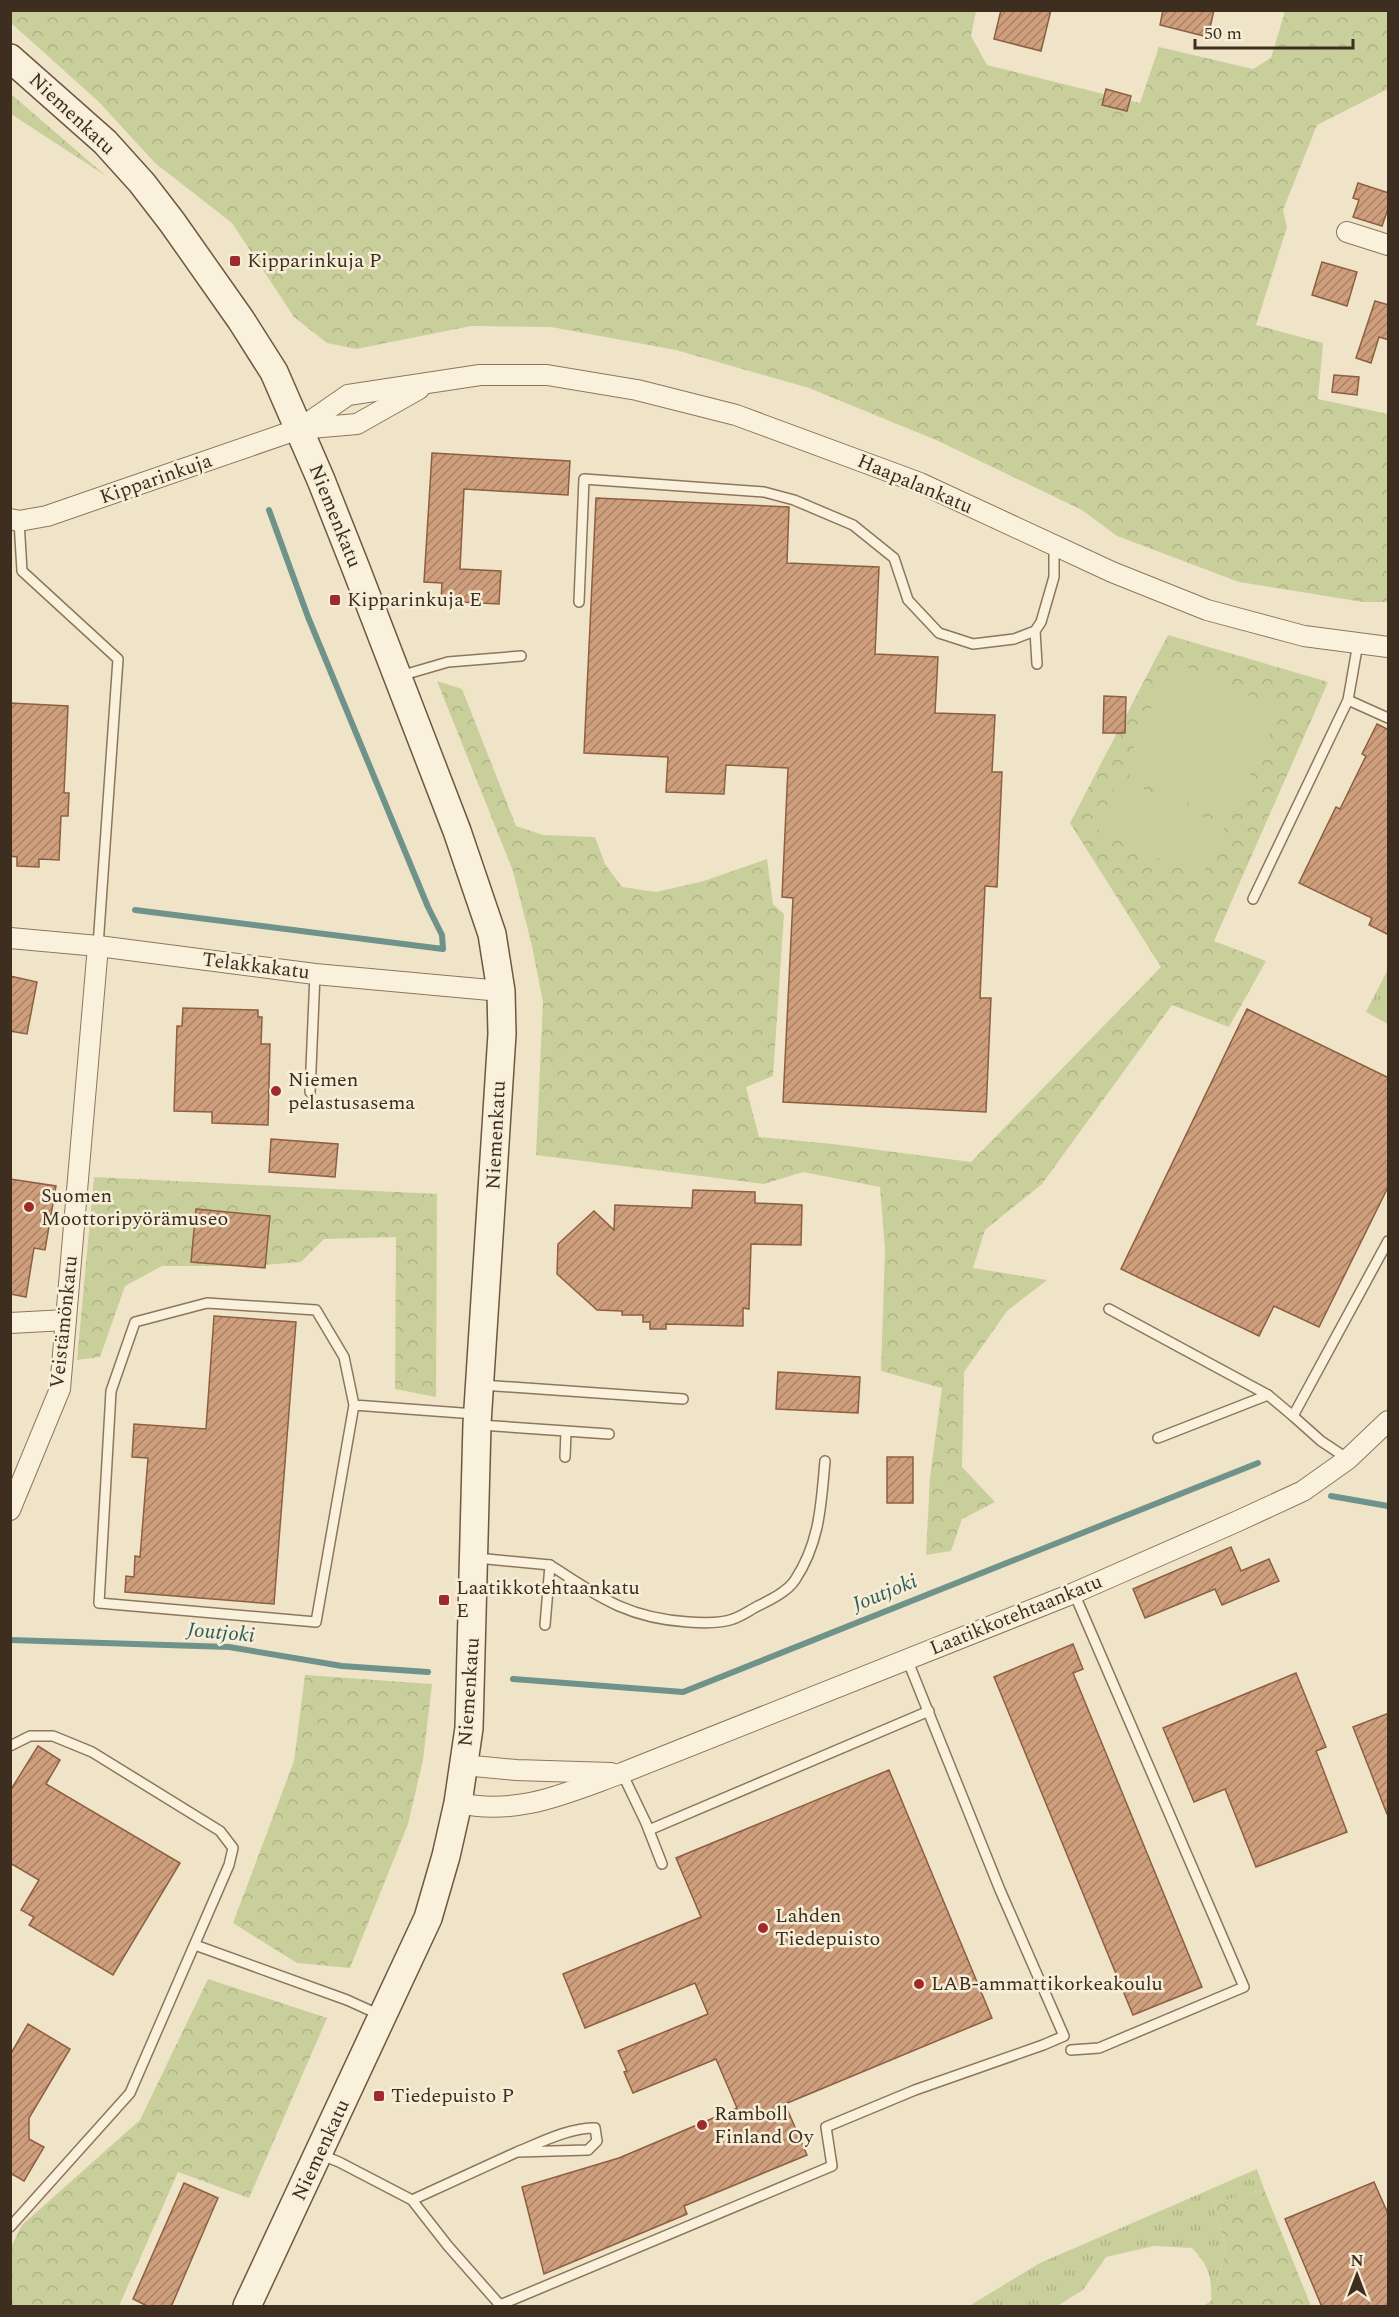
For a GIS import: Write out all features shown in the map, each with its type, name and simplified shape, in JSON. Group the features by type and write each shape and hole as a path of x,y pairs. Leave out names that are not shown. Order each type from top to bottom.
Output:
{"street":[{"name":"Niemenkatu","path":"10,58 105,142 172,222 241,320 274,372 326,491 457,831 492,934 501,991 499,1080 477,1419 470,1717 458,1803 447,1856 428,1917 247,2307"},
{"path":"1347,232 1389,245"},
{"name":"Haapalankatu","path":"299,429 348,394 480,375 547,375 637,390 736,415 920,483 1112,572 1207,610 1304,636 1389,647"},
{"name":"Haapalankatu","path":"299,429 357,424 429,383"},
{"name":"Kipparinkuja","path":"14,520 47,516 299,429"},
{"name":"Telakkakatu","path":"10,938 98,946 315,974 501,991"},
{"name":"Veistämönkatu","path":"10,1510 60,1389 98,946"},
{"path":"10,1323 66,1320"},
{"name":"Laatikkotehtaankatu","path":"458,1803 482,1808 512,1807 555,1797 622,1773 1074,1593 1304,1491 1348,1459 1389,1421"},
{"name":"Laatikkotehtaankatu","path":"464,1765 516,1770 622,1773"}],"lane":[{"path":"579,602 584,479 764,492 794,500 853,525 894,558 908,600 939,633 973,644 1014,639 1035,631 1041,622 1054,577 1054,545"},
{"path":"14,520 22,571 118,659 98,946"},
{"path":"1035,631 1037,664"},
{"path":"1253,899 1348,700 1358,643"},
{"path":"398,676 448,662 521,656"},
{"path":"1348,700 1389,718"},
{"path":"310,1092 315,974"},
{"path":"1293,1416 1389,1241"},
{"path":"207,1304 316,1310 344,1357 354,1405 316,1622 99,1603 111,1391 135,1322 207,1304"},
{"path":"1109,1309 1268,1395 1321,1441 1348,1459"},
{"path":"480,1385 682,1399"},
{"path":"1158,1438 1268,1395"},
{"path":"354,1405 566,1432 609,1434"},
{"path":"565,1457 566,1432"},
{"path":"475,1558 550,1566 589,1591 627,1611 659,1620 700,1623 732,1619 772,1599 794,1583 809,1554 819,1524 825,1461"},
{"path":"545,1625 550,1566"},
{"path":"1071,2050 1099,2048 1244,1986 1074,1593"},
{"path":"319,2154 412,2200 448,2246 500,2305 832,2166 826,2127 915,2090 1064,2036 1000,1890 907,1659"},
{"path":"649,1830 929,1711"},
{"path":"10,1746 30,1736 53,1736 92,1752 220,1831 233,1848 229,1865 130,2093 10,2227"},
{"path":"622,1773 662,1864"},
{"path":"195,1945 347,2000 382,2016"},
{"path":"412,2200 517,2152 564,2134 584,2128 595,2128 597,2141 588,2150 517,2152"}],"green space":[{"path":"11,10 976,11 971,36 987,65 1140,103 1159,47 1253,69 1271,58 1285,11 1388,11 1388,89 1317,125 1283,210 1287,227 1256,325 1323,343 1318,399 1388,414 1388,602 1363,602 1239,582 1117,536 1082,510 936,440 809,388 676,350 551,327 471,326 356,349 327,343 294,317 232,223 155,163 99,102 11,23"},
{"path":"11,94 106,176 11,114"},
{"path":"1168,635 1328,682 1214,941 1266,961 1229,1027 1172,1005 1042,1184 985,1230 973,1268 1047,1280 1007,1311 964,1372 962,1467 995,1502 962,1519 951,1551 926,1555 930,1477 942,1388 881,1371 885,1250 880,1187 803,1172 764,1184 536,1155 543,1002 532,946 513,871 437,681 462,689 516,826 543,835 595,837 605,864 622,887 656,892 704,881 767,859 773,904 784,914 773,1076 746,1087 759,1137 971,1162 1161,967 1070,823"},
{"path":"1173,661 1280,710 1229,821 1122,772"},
{"path":"1119,778 1225,827 1201,878 1096,829"},
{"path":"1388,969 1388,1024 1366,1012"},
{"path":"94,1177 437,1194 436,1397 395,1389 396,1237 324,1239 301,1262 250,1266 162,1266 125,1286 100,1357 77,1360"},
{"path":"305,1675 432,1684 423,1760 408,1824 350,1968 297,1963 233,1923 294,1761"},
{"path":"208,1979 327,2018 249,2198 178,2172 119,2306 11,2306 11,2247 22,2225 140,2120"},
{"path":"1257,2169 1264,2189 1214,2204 1226,2250 1211,2301 1208,2272 1192,2248 1154,2246 1106,2257 1083,2290 1057,2306 969,2306 1040,2263"},
{"path":"1264,2189 1311,2306 1203,2306 1211,2301 1226,2250 1214,2204"}],"building":[{"path":"1001,10 1051,10 1041,51 994,39"},
{"path":"1163,10 1214,10 1208,37 1160,25"},
{"path":"1106,89 1131,96 1127,111 1102,105"},
{"path":"1358,183 1389,193 1389,206 1382,226 1353,217 1359,200 1353,198"},
{"path":"1322,262 1357,272 1347,306 1312,295"},
{"path":"1375,301 1389,305 1389,340 1379,337 1371,363 1356,358"},
{"path":"1334,375 1359,377 1357,395 1332,392"},
{"path":"432,453 570,461 568,495 464,489 460,569 501,571 499,604 441,601 442,583 424,582"},
{"path":"596,498 789,507 787,563 879,567 875,654 938,657 935,713 995,715 992,772 1002,772 997,887 985,886 980,998 991,998 986,1112 783,1102 793,898 782,897 788,768 726,765 724,794 666,792 668,757 584,753"},
{"path":"1104,696 1126,697 1125,733 1103,733"},
{"path":"10,703 68,706 64,793 69,793 68,816 61,816 59,860 39,859 39,867 17,866 17,857 10,856"},
{"path":"1377,724 1389,730 1389,935 1369,925 1372,918 1299,883 1336,807 1340,809 1366,756 1362,754"},
{"path":"10,976 37,982 27,1034 10,1031"},
{"path":"183,1008 258,1010 258,1017 262,1017 261,1044 270,1044 268,1125 212,1123 212,1112 174,1111 177,1026 182,1026"},
{"path":"1247,1009 1389,1078 1389,1185 1319,1327 1274,1306 1259,1336 1121,1269"},
{"path":"271,1139 338,1144 335,1177 269,1172"},
{"path":"10,1179 56,1186 45,1250 34,1248 26,1297 10,1294"},
{"path":"693,1190 755,1192 755,1203 802,1205 801,1245 751,1244 749,1309 743,1308 743,1326 666,1324 666,1329 650,1329 650,1322 643,1322 643,1315 622,1315 622,1311 597,1310 557,1274 558,1244 594,1211 614,1230 615,1205 692,1208"},
{"path":"196,1209 270,1216 265,1268 191,1262"},
{"path":"214,1316 296,1322 274,1604 125,1592 126,1576 134,1577 135,1556 140,1557 148,1458 132,1457 134,1424 206,1429"},
{"path":"778,1372 860,1377 858,1413 776,1409"},
{"path":"887,1457 913,1457 913,1503 887,1503"},
{"path":"1231,1547 1241,1571 1269,1559 1279,1581 1222,1605 1215,1589 1145,1618 1133,1589"},
{"path":"1073,1644 1083,1669 1073,1673 1202,1987 1133,2015 994,1677"},
{"path":"1296,1673 1326,1747 1316,1751 1347,1832 1256,1867 1225,1789 1194,1802 1163,1728"},
{"path":"1389,1713 1389,1814 1387,1814 1353,1727"},
{"path":"38,1746 60,1760 46,1784 180,1863 113,1975 29,1925 34,1917 21,1910 39,1880 10,1863 10,1791"},
{"path":"889,1770 992,2018 785,2104 807,2155 684,2206 687,2214 544,2274 522,2187 619,2158 737,2108 716,2059 633,2093 624,2072 627,2071 618,2051 708,2014 695,1983 585,2028 563,1974 701,1917 676,1858"},
{"path":"28,2024 70,2049 29,2118 29,2139 44,2147 24,2181 10,2173 10,2055"},
{"path":"1374,2182 1389,2216 1389,2307 1322,2307 1285,2219"},
{"path":"184,2183 218,2198 171,2307 149,2307 133,2299"}],"waterway":[{"path":"135,910 443,949 442,935 428,907 308,617 269,510"},
{"name":"Joutjoki","path":"513,1679 683,1692 1258,1463"},
{"name":"Joutjoki","path":"1331,1496 1388,1506"},
{"name":"Joutjoki","path":"10,1640 229,1647 342,1666 428,1672"}],"place":[{"name":"Kipparinkuja P","path":"235,261"},
{"name":"Kipparinkuja E","path":"335,600"},
{"name":"Niemen pelastusasema","path":"276,1091"},
{"name":"Suomen Moottoripyörämuseo","path":"29,1207"},
{"name":"Laatikkotehtaankatu E","path":"444,1600"},
{"name":"Lahden Tiedepuisto","path":"763,1928"},
{"name":"LAB-ammattikorkeakoulu","path":"919,1984"},
{"name":"Tiedepuisto P","path":"379,2096"},
{"name":"Ramboll Finland Oy","path":"702,2125"}]}
